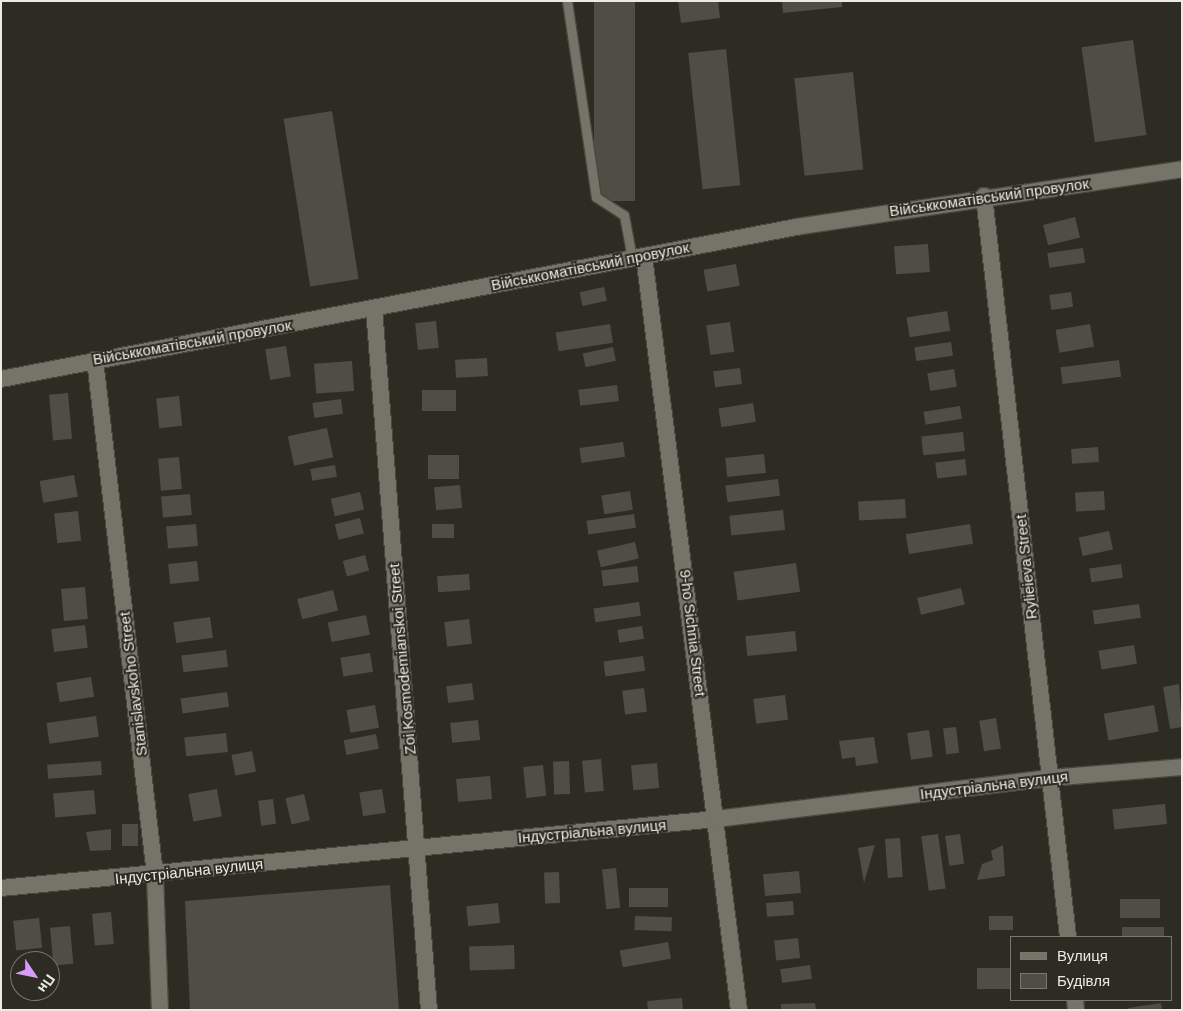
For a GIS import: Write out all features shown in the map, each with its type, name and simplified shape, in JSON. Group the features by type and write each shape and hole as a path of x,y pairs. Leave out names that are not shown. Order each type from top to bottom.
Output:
{"street":[{"name":"Військкоматівський провулок","path":"1,379 638,257 984,196 1182,169"},
{"name":"Rylieieva Street","path":"984,196 1068,936"},
{"name":"9-ho Sichnia Street","path":"638,257 716,819 739,1010"},
{"name":"Zoi Kosmodemianskoi Street","path":"374,308 418,848 429,1010"},
{"name":"Stanislavskoho Street","path":"95,360 155,875 160,1010"},
{"name":"Індустріальна вулиця","path":"1,888 155,875 716,819 1050,778 1182,767"}],"lane":[{"path":"567,1 596,197 624,214 638,257"}],"building":[{"path":"594,1 635,1 635,201 594,201"},
{"path":"678,1 718,1 720,18 681,23"},
{"path":"782,1 842,1 842,7 783,13"},
{"path":"1133,40 1146,135 1095,142 1082,47"},
{"path":"726,49 740,185 703,189 688,53"},
{"path":"853,72 863,169 805,176 794,78"},
{"path":"332,111 359,279 310,287 284,119"},
{"path":"1075,217 1080,237 1048,245 1043,225"},
{"path":"928,244 930,272 896,274 894,246"},
{"path":"1083,248 1085,263 1049,268 1047,253"},
{"path":"736,264 740,286 707,291 704,270"},
{"path":"604,287 607,301 582,306 580,292"},
{"path":"1071,292 1073,307 1051,310 1049,295"},
{"path":"947,311 950,331 910,337 907,317"},
{"path":"436,321 439,348 418,350 415,323"},
{"path":"730,322 734,352 710,355 706,325"},
{"path":"610,324 613,343 559,351 556,333"},
{"path":"1090,324 1094,347 1060,353 1056,330"},
{"path":"951,342 953,356 916,361 914,347"},
{"path":"286,346 291,377 270,380 265,349"},
{"path":"613,347 616,361 586,367 583,353"},
{"path":"487,358 488,376 456,378 455,360"},
{"path":"1119,360 1121,377 1063,384 1060,367"},
{"path":"352,361 354,391 316,394 314,364"},
{"path":"740,368 742,384 715,387 713,371"},
{"path":"954,369 957,387 930,391 927,373"},
{"path":"617,385 619,401 580,406 578,390"},
{"path":"422,390 456,390 456,411 422,411"},
{"path":"68,393 72,439 53,440 49,395"},
{"path":"179,396 182,426 159,428 156,398"},
{"path":"341,399 343,414 314,418 312,403"},
{"path":"753,403 756,422 721,427 718,408"},
{"path":"960,406 962,419 925,425 923,412"},
{"path":"327,428 333,457 294,466 288,436"},
{"path":"963,432 965,451 923,455 921,436"},
{"path":"623,442 625,457 582,463 579,448"},
{"path":"1098,447 1099,462 1072,464 1071,449"},
{"path":"764,454 766,473 727,477 725,458"},
{"path":"428,455 459,455 459,479 428,479"},
{"path":"179,457 182,489 161,491 158,459"},
{"path":"965,459 967,475 937,479 935,463"},
{"path":"335,465 337,477 312,481 310,469"},
{"path":"74,475 78,497 43,503 40,481"},
{"path":"778,479 780,496 727,502 725,485"},
{"path":"460,485 462,508 436,510 434,487"},
{"path":"630,491 633,510 604,514 601,496"},
{"path":"1104,491 1105,510 1076,511 1075,493"},
{"path":"360,492 364,510 335,516 331,499"},
{"path":"190,494 192,515 163,517 161,497"},
{"path":"905,499 906,518 859,520 858,501"},
{"path":"783,510 785,530 731,536 729,516"},
{"path":"78,511 81,541 57,543 54,514"},
{"path":"634,514 636,528 588,535 586,521"},
{"path":"360,518 364,534 339,540 335,524"},
{"path":"196,524 198,546 168,549 166,527"},
{"path":"432,524 454,524 454,538 432,538"},
{"path":"970,524 973,544 909,554 906,534"},
{"path":"1109,531 1113,550 1083,556 1079,537"},
{"path":"635,542 639,559 601,567 597,551"},
{"path":"365,555 369,570 347,576 343,561"},
{"path":"197,561 199,581 170,584 168,564"},
{"path":"796,563 800,592 738,600 734,572"},
{"path":"1121,564 1123,578 1091,582 1089,568"},
{"path":"637,566 639,582 603,586 601,570"},
{"path":"469,574 470,590 438,592 437,576"},
{"path":"85,587 88,619 64,621 61,589"},
{"path":"961,588 965,605 921,615 917,598"},
{"path":"333,590 338,610 302,619 297,599"},
{"path":"639,602 641,616 595,622 593,608"},
{"path":"1139,604 1141,618 1094,624 1092,611"},
{"path":"366,615 370,635 332,642 328,622"},
{"path":"210,617 213,638 176,643 173,622"},
{"path":"469,619 472,644 447,647 444,622"},
{"path":"85,625 88,648 54,652 51,629"},
{"path":"642,626 644,639 619,643 617,630"},
{"path":"795,631 797,651 747,656 745,636"},
{"path":"1134,645 1137,664 1101,669 1098,651"},
{"path":"226,650 228,667 183,672 181,655"},
{"path":"370,653 373,672 343,676 340,658"},
{"path":"643,656 645,671 605,676 603,662"},
{"path":"91,677 94,697 60,702 56,682"},
{"path":"472,683 474,700 448,703 446,686"},
{"path":"1179,684 1182,727 1170,729 1163,687"},
{"path":"644,688 647,712 625,715 622,691"},
{"path":"227,692 229,707 183,713 180,699"},
{"path":"785,695 788,720 756,724 753,699"},
{"path":"375,705 379,728 350,733 346,710"},
{"path":"1154,705 1159,732 1108,740 1104,714"},
{"path":"96,716 99,737 49,744 46,723"},
{"path":"996,718 1001,749 984,751 979,721"},
{"path":"478,720 480,740 452,743 450,723"},
{"path":"956,727 959,753 946,754 943,729"},
{"path":"929,730 933,757 911,760 907,733"},
{"path":"226,733 228,752 186,756 184,737"},
{"path":"376,734 379,749 346,755 344,740"},
{"path":"874,737 878,763 856,766 855,757 842,759 839,741"},
{"path":"252,751 256,772 235,776 231,755"},
{"path":"601,759 604,791 585,793 582,761"},
{"path":"101,761 102,775 48,779 47,765"},
{"path":"569,761 570,794 554,795 553,762"},
{"path":"657,763 659,788 633,790 631,765"},
{"path":"543,765 546,796 526,798 523,767"},
{"path":"490,776 492,799 458,802 456,779"},
{"path":"217,789 222,817 193,822 188,794"},
{"path":"382,789 386,813 363,816 359,793"},
{"path":"94,790 96,814 55,817 53,794"},
{"path":"304,794 310,820 292,825 285,798"},
{"path":"273,799 276,824 261,826 258,801"},
{"path":"1165,804 1167,824 1114,829 1112,810"},
{"path":"122,824 138,824 138,846 122,846"},
{"path":"111,829 111,850 90,851 86,832"},
{"path":"938,834 946,888 929,891 921,836"},
{"path":"960,834 964,864 949,866 945,836"},
{"path":"900,838 903,877 888,878 885,839"},
{"path":"875,845 864,883 858,848"},
{"path":"1003,845 1005,876 977,880 982,864 993,860 991,851"},
{"path":"616,868 620,908 606,909 602,869"},
{"path":"799,871 801,893 765,896 763,874"},
{"path":"559,872 560,903 545,904 544,873"},
{"path":"390,885 399,1010 190,1010 185,901"},
{"path":"629,888 668,888 668,907 629,907"},
{"path":"1120,899 1160,899 1160,918 1120,918"},
{"path":"793,901 794,915 767,917 766,903"},
{"path":"498,903 500,923 468,926 466,906"},
{"path":"111,912 114,944 95,946 92,914"},
{"path":"635,916 672,917 671,931 635,930"},
{"path":"989,916 1013,916 1013,930 989,930"},
{"path":"39,918 42,948 16,951 13,921"},
{"path":"70,926 73,964 60,965 60,951 52,951 50,928"},
{"path":"1122,927 1164,927 1164,936 1122,936"},
{"path":"798,938 800,958 776,960 774,941"},
{"path":"668,942 671,959 623,967 620,951"},
{"path":"514,945 515,969 470,971 469,947"},
{"path":"810,965 812,979 782,983 780,969"},
{"path":"977,968 1010,968 1010,989 977,989"},
{"path":"682,998 683,1010 648,1010 647,1001"},
{"path":"815,1003 816,1010 781,1010 781,1004"},
{"path":"1161,1003 1162,1010 1128,1010 1128,1008"}]}
